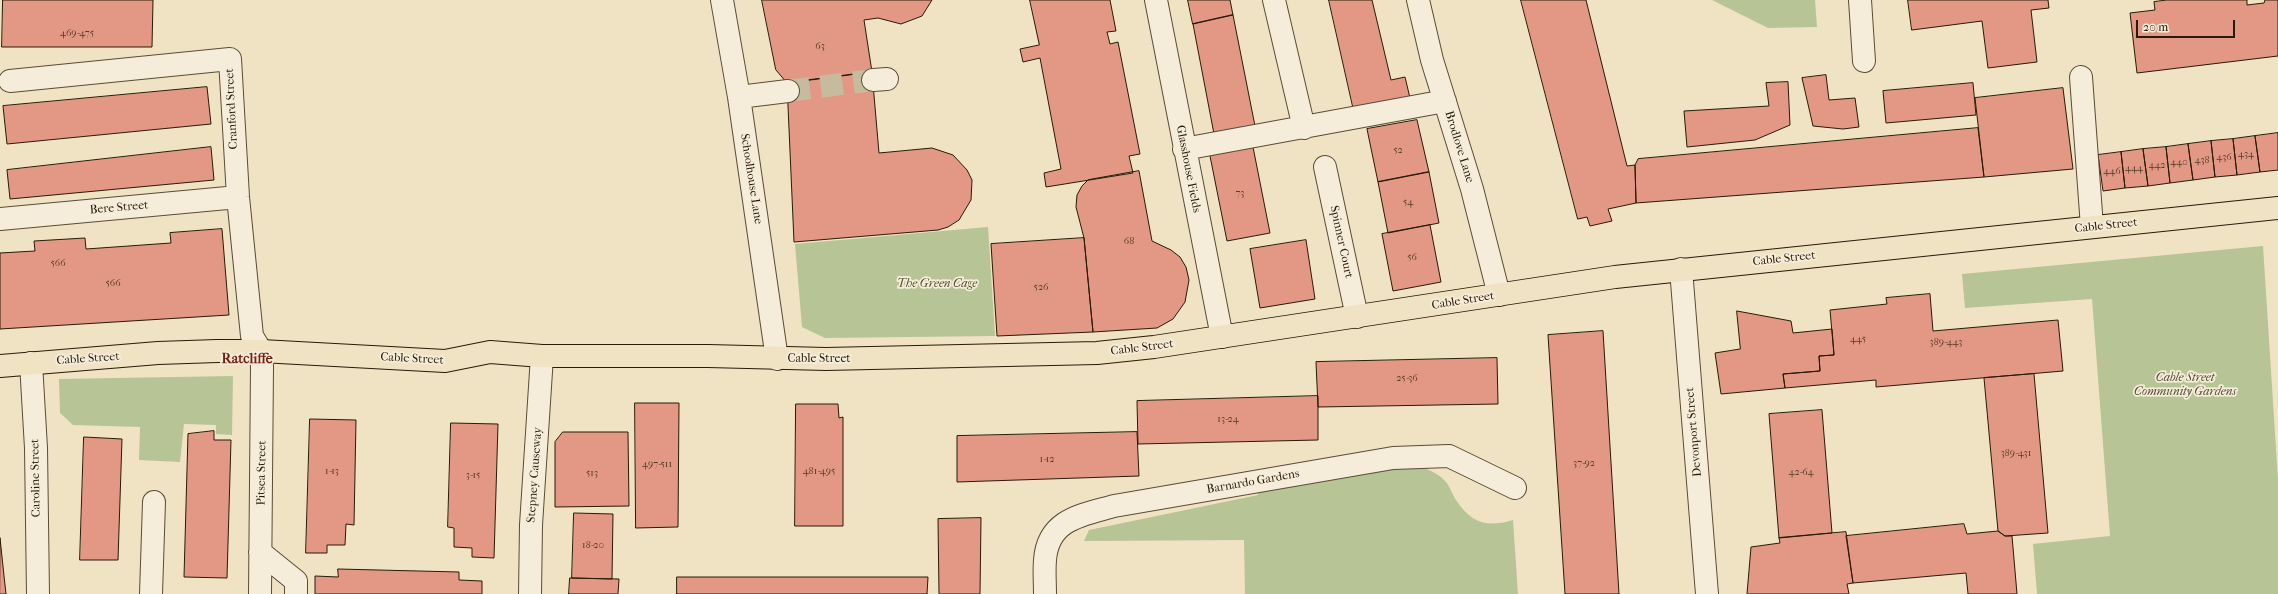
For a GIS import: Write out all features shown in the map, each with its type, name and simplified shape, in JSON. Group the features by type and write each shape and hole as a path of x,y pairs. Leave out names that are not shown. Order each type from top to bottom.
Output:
{"main road":[{"name":"Cable Street","path":"0,366 158,353 261,351 445,361 490,352 542,356 708,356 777,359 1097,353 1222,337 1615,277 2278,208"}],"street":[{"name":"Schoolhouse Lane","path":"722,0 739,97 777,359"},
{"name":"Glasshouse Fields","path":"1156,0 1222,337"},
{"path":"1274,0 1304,128"},
{"name":"Brodlove Lane","path":"1418,0 1445,101 1472,189 1499,295"},
{"path":"1860,0 1864,60"},
{"name":"Cranford Street","path":"10,81 230,59 238,197 252,336 261,351"},
{"path":"2081,77 2092,227"},
{"path":"739,97 788,91"},
{"path":"1184,149 1445,101"},
{"name":"Spinner Court","path":"1325,167 1357,317"},
{"name":"Bere Street","path":"0,219 238,197"},
{"name":"Devonport Street","path":"1681,269 1707,594"},
{"name":"Pitsea Street","path":"260,594 261,351"},
{"name":"Stepney Causeway","path":"530,594 531,525 542,356"},
{"name":"Caroline Street","path":"31,363 36,448 38,594"},
{"name":"Barnardo Gardens","path":"1045,594 1045,559 1049,541 1060,524 1084,514 1114,506 1393,458 1449,456 1515,488"},
{"path":"151,594 154,502"},
{"path":"260,552 296,581 296,594"}],"green space":[{"path":"1712,0 1815,0 1817,27 1768,28"},
{"name":"The Green Cage","path":"988,227 995,336 825,338 802,327 795,244"},
{"name":"Cable Street Community Gardens","path":"2263,246 2278,480 2278,594 2037,594 2033,544 2110,536 2092,299 1965,308 1962,274"},
{"path":"233,376 232,435 216,434 216,425 184,424 180,462 139,460 140,427 73,425 60,413 59,379"},
{"path":"1413,463 1430,470 1442,478 1462,508 1474,519 1487,523 1513,520 1518,594 1245,594 1244,540 1084,541 1089,530 1258,495 1257,490"}],"building":[{"path":"3,0 153,0 152,47 2,47"},
{"path":"762,0 932,0 922,16 901,24 878,18 864,20 872,72 787,83 776,70"},
{"path":"1030,0 1110,0 1116,31 1107,32 1110,44 1118,42 1140,154 1129,156 1133,173 1046,187 1044,173 1061,169 1040,58 1023,62 1020,49 1039,45"},
{"path":"1188,0 1230,0 1233,15 1193,24"},
{"path":"1329,0 1372,0 1391,80 1405,77 1410,98 1354,111"},
{"path":"1521,0 1586,0 1627,166 1635,165 1636,203 1608,209 1612,221 1590,226 1587,217 1578,219"},
{"path":"1908,0 2048,0 2049,8 2031,10 2037,62 1988,68 1982,21 1912,30"},
{"path":"2167,0 2247,0 2247,5 2264,3 2265,0 2278,0 2278,56 2137,73 2130,13 2155,10 2154,2"},
{"path":"1233,15 1255,126 1214,134 1193,24"},
{"path":"872,72 879,153 932,148 953,155 967,170 972,180 971,200 959,220 948,227 938,230 794,242 787,83"},
{"path":"1826,75 1829,100 1855,98 1859,127 1843,129 1813,126 1802,78"},
{"path":"1788,82 1790,125 1755,140 1687,147 1684,111 1769,106 1766,83"},
{"path":"1973,83 1976,115 1886,123 1883,91"},
{"path":"207,87 211,124 7,144 3,106"},
{"path":"2063,88 2073,169 1984,177 1975,98"},
{"path":"1417,120 1429,172 1378,182 1367,129"},
{"path":"1978,128 1984,177 1636,203 1635,165 1638,159"},
{"path":"2278,133 2278,170 2260,172 2255,136"},
{"path":"2255,136 2260,172 2237,175 2233,139"},
{"path":"2233,139 2237,175 2215,177 2211,141"},
{"path":"2211,141 2215,177 2193,180 2188,144"},
{"path":"2188,144 2193,180 2170,183 2166,147"},
{"path":"211,147 214,180 10,199 7,170"},
{"path":"1253,147 1270,233 1227,241 1210,156"},
{"path":"2166,147 2170,183 2148,186 2143,149"},
{"path":"2143,149 2148,186 2125,188 2121,152"},
{"path":"2121,152 2125,188 2103,191 2098,155"},
{"path":"1139,171 1152,241 1171,250 1180,257 1186,267 1189,280 1185,302 1173,319 1157,328 1093,332 1084,238 1076,207 1077,195 1082,186 1088,180"},
{"path":"1429,172 1439,223 1388,233 1378,182"},
{"path":"1430,225 1441,282 1393,291 1382,234"},
{"path":"222,229 229,315 0,329 0,253 35,251 34,241 85,238 86,249 171,243 170,233"},
{"path":"1084,238 1093,332 997,336 991,244"},
{"path":"1306,240 1315,299 1260,308 1250,249"},
{"path":"1930,294 1933,331 2058,320 2063,371 1876,387 1876,380 1785,388 1783,374 1820,371 1819,356 1834,355 1830,310 1887,304 1886,298"},
{"path":"1737,311 1791,321 1793,333 1832,329 1834,355 1819,356 1820,371 1783,374 1785,388 1721,394 1715,353 1740,349"},
{"path":"1603,331 1619,594 1565,594 1548,335"},
{"path":"1497,358 1498,404 1318,407 1316,362"},
{"path":"2034,374 2048,533 2005,536 1998,531 1984,378"},
{"path":"1318,396 1318,440 1138,444 1137,401"},
{"path":"635,403 679,403 678,527 636,528"},
{"path":"796,404 838,404 839,418 843,417 843,526 795,526"},
{"path":"1822,410 1832,533 1779,538 1769,414"},
{"path":"310,419 356,420 354,525 346,524 345,545 327,545 327,553 306,553"},
{"path":"451,423 498,424 494,558 472,557 472,548 454,547 454,528 448,527"},
{"path":"214,431 214,440 231,440 227,578 184,577 188,434"},
{"path":"563,432 628,432 629,506 555,507 555,442"},
{"path":"1137,432 1139,476 957,482 957,436"},
{"path":"84,437 122,439 118,560 80,560"},
{"path":"574,513 613,514 612,579 572,578"},
{"path":"981,518 980,594 939,594 938,519"},
{"path":"1964,524 1967,534 1998,531 2005,536 2012,536 2017,594 1968,594 1966,573 1853,583 1846,536"},
{"path":"1846,532 1853,583 1847,584 1849,594 1747,594 1751,547 1780,543 1779,538"},
{"path":"0,538 4,576 6,594 0,594"},
{"path":"338,569 459,572 459,580 482,581 482,594 315,594 315,576 338,577"},
{"path":"677,577 928,577 927,594 677,594"},
{"path":"570,578 619,579 618,594 569,594"}],"tunnel":[{"path":"788,91 873,80"}],"district":[{"name":"Ratcliffe","path":"247,360"}]}
